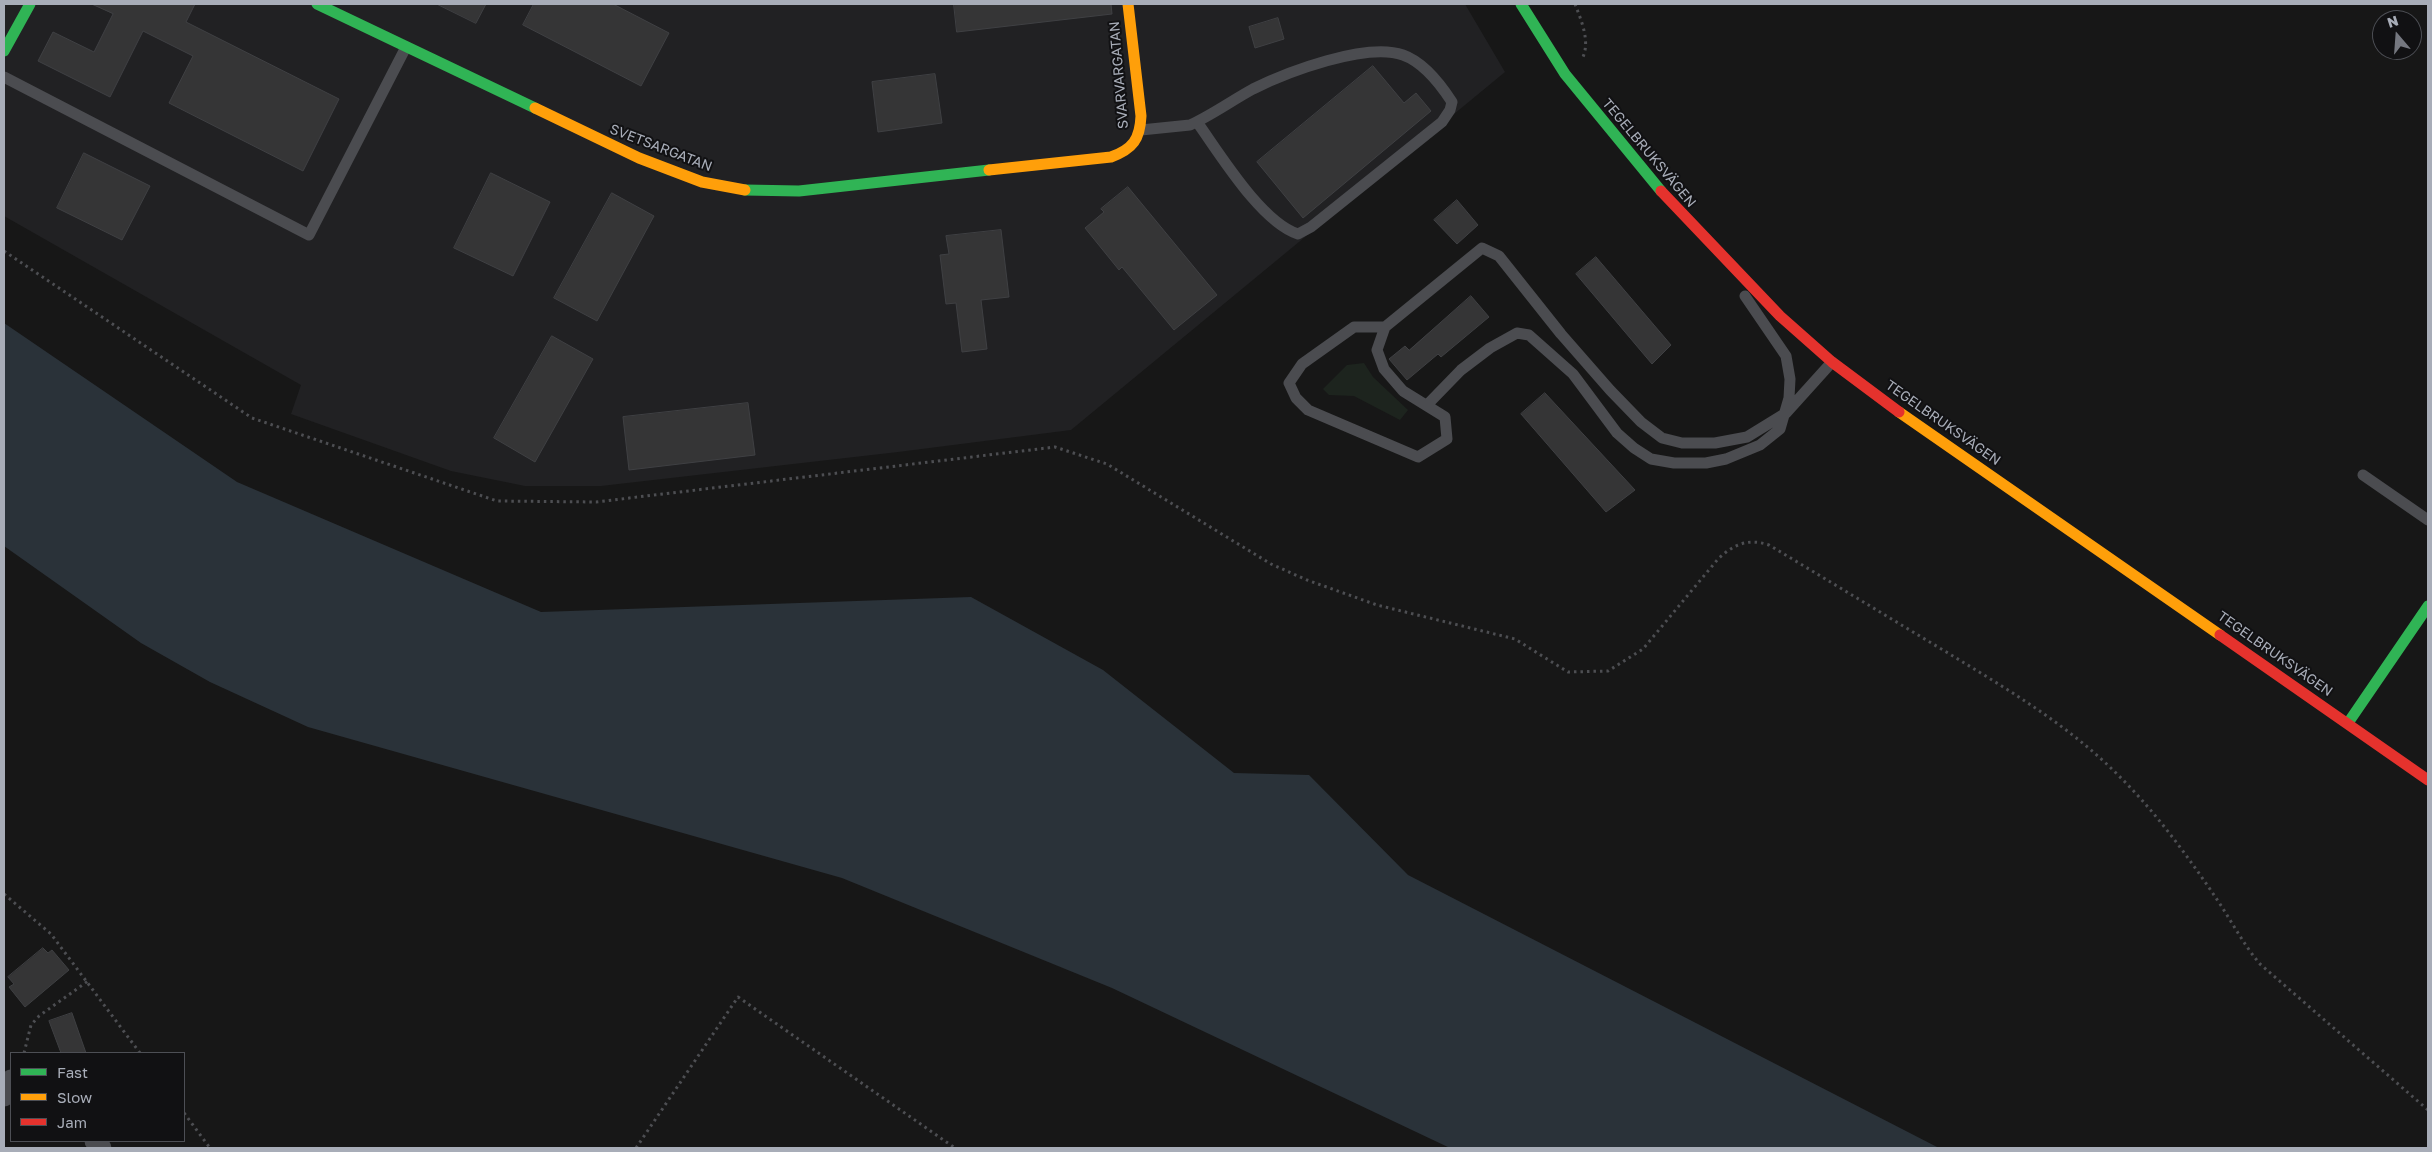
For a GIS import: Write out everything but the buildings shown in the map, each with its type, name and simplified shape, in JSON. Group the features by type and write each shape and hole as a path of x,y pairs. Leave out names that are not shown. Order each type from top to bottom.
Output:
{"street":[{"path":"4,51 30,4"},
{"name":"SVETSARGATAN","path":"317,4 639,158 702,182 737,190 799,192 1111,158 1128,151 1137,142"},
{"name":"SVARVARGATAN","path":"1128,4 1141,130 1137,142"},
{"name":"TEGELBRUKSVÄGEN","path":"1521,4 1565,74 1669,201 1720,256 1780,316 1832,362 1912,421 2428,780"},
{"path":"2348,723 2428,606"},
{"path":"4,1096 10,1082"}],"lane":[{"path":"4,78 310,235 406,47"},
{"path":"1141,130 1190,125 1252,90 1301,69 1328,60 1378,52 1402,54 1419,63 1452,102 1450,110 1442,122 1311,227 1298,234 1286,230 1266,213 1196,122"},
{"path":"1385,327 1354,327 1302,364 1289,383 1296,398 1308,410 1418,458 1447,439 1445,417 1403,391 1384,369 1377,350 1385,327 1482,248 1499,256 1561,334 1610,390 1641,422 1662,438 1682,443 1715,443 1746,437 1786,413 1832,362"},
{"path":"1426,405 1461,370 1490,348 1518,333 1529,335 1573,374 1617,433 1634,448 1650,458 1674,463 1706,463 1726,459 1766,440 1780,429 1786,413 1790,379 1786,356 1720,256"},
{"path":"2364,475 2428,520"}],"path":[{"path":"1565,74 1579,64 1586,51 1584,33 1575,4"},
{"path":"4,251 252,418 497,501 596,502 1054,447 1107,464 1271,564 1307,580 1377,606 1515,639 1568,672 1608,671 1644,650 1718,558 1728,549 1742,543 1758,541 1988,678 2051,718 2087,746 2118,775 2164,828 2210,889 2245,947 2260,964 2428,1110"},
{"path":"4,894 51,934 139,1052"},
{"path":"24,1052 31,1025 39,1016 88,981"},
{"path":"636,1148 738,997 955,1148"},
{"path":"185,1114 210,1148"}],"shaded area":[{"path":"4,4 1465,4 1505,72 1071,430 601,486 525,486 451,471 291,414 301,385 4,216"},
{"path":"4,323 237,482 541,612 971,597 1103,670 1234,773 1309,775 1408,875 1939,1148 1450,1148 1112,988 842,878 308,727 210,682 141,643 4,546"},
{"path":"1364,363 1373,377 1408,410 1400,420 1354,396 1329,395 1323,389 1347,365"}],"traffic: fast":[{"path":"4,51 30,4"},
{"path":"317,4 535,108"},
{"path":"1521,4 1565,74 1661,191"},
{"path":"745,190 799,191 989,170"},
{"path":"2348,723 2428,606"}],"traffic: slow":[{"path":"989,170 1111,157 1130,147 1137,137 1141,116 1128,4"},
{"path":"535,108 639,158 702,182 745,190"},
{"path":"1899,412 2220,635"}],"traffic: jam":[{"path":"1661,191 1780,316 1832,362 1899,412"},
{"path":"2220,635 2428,780"}]}
